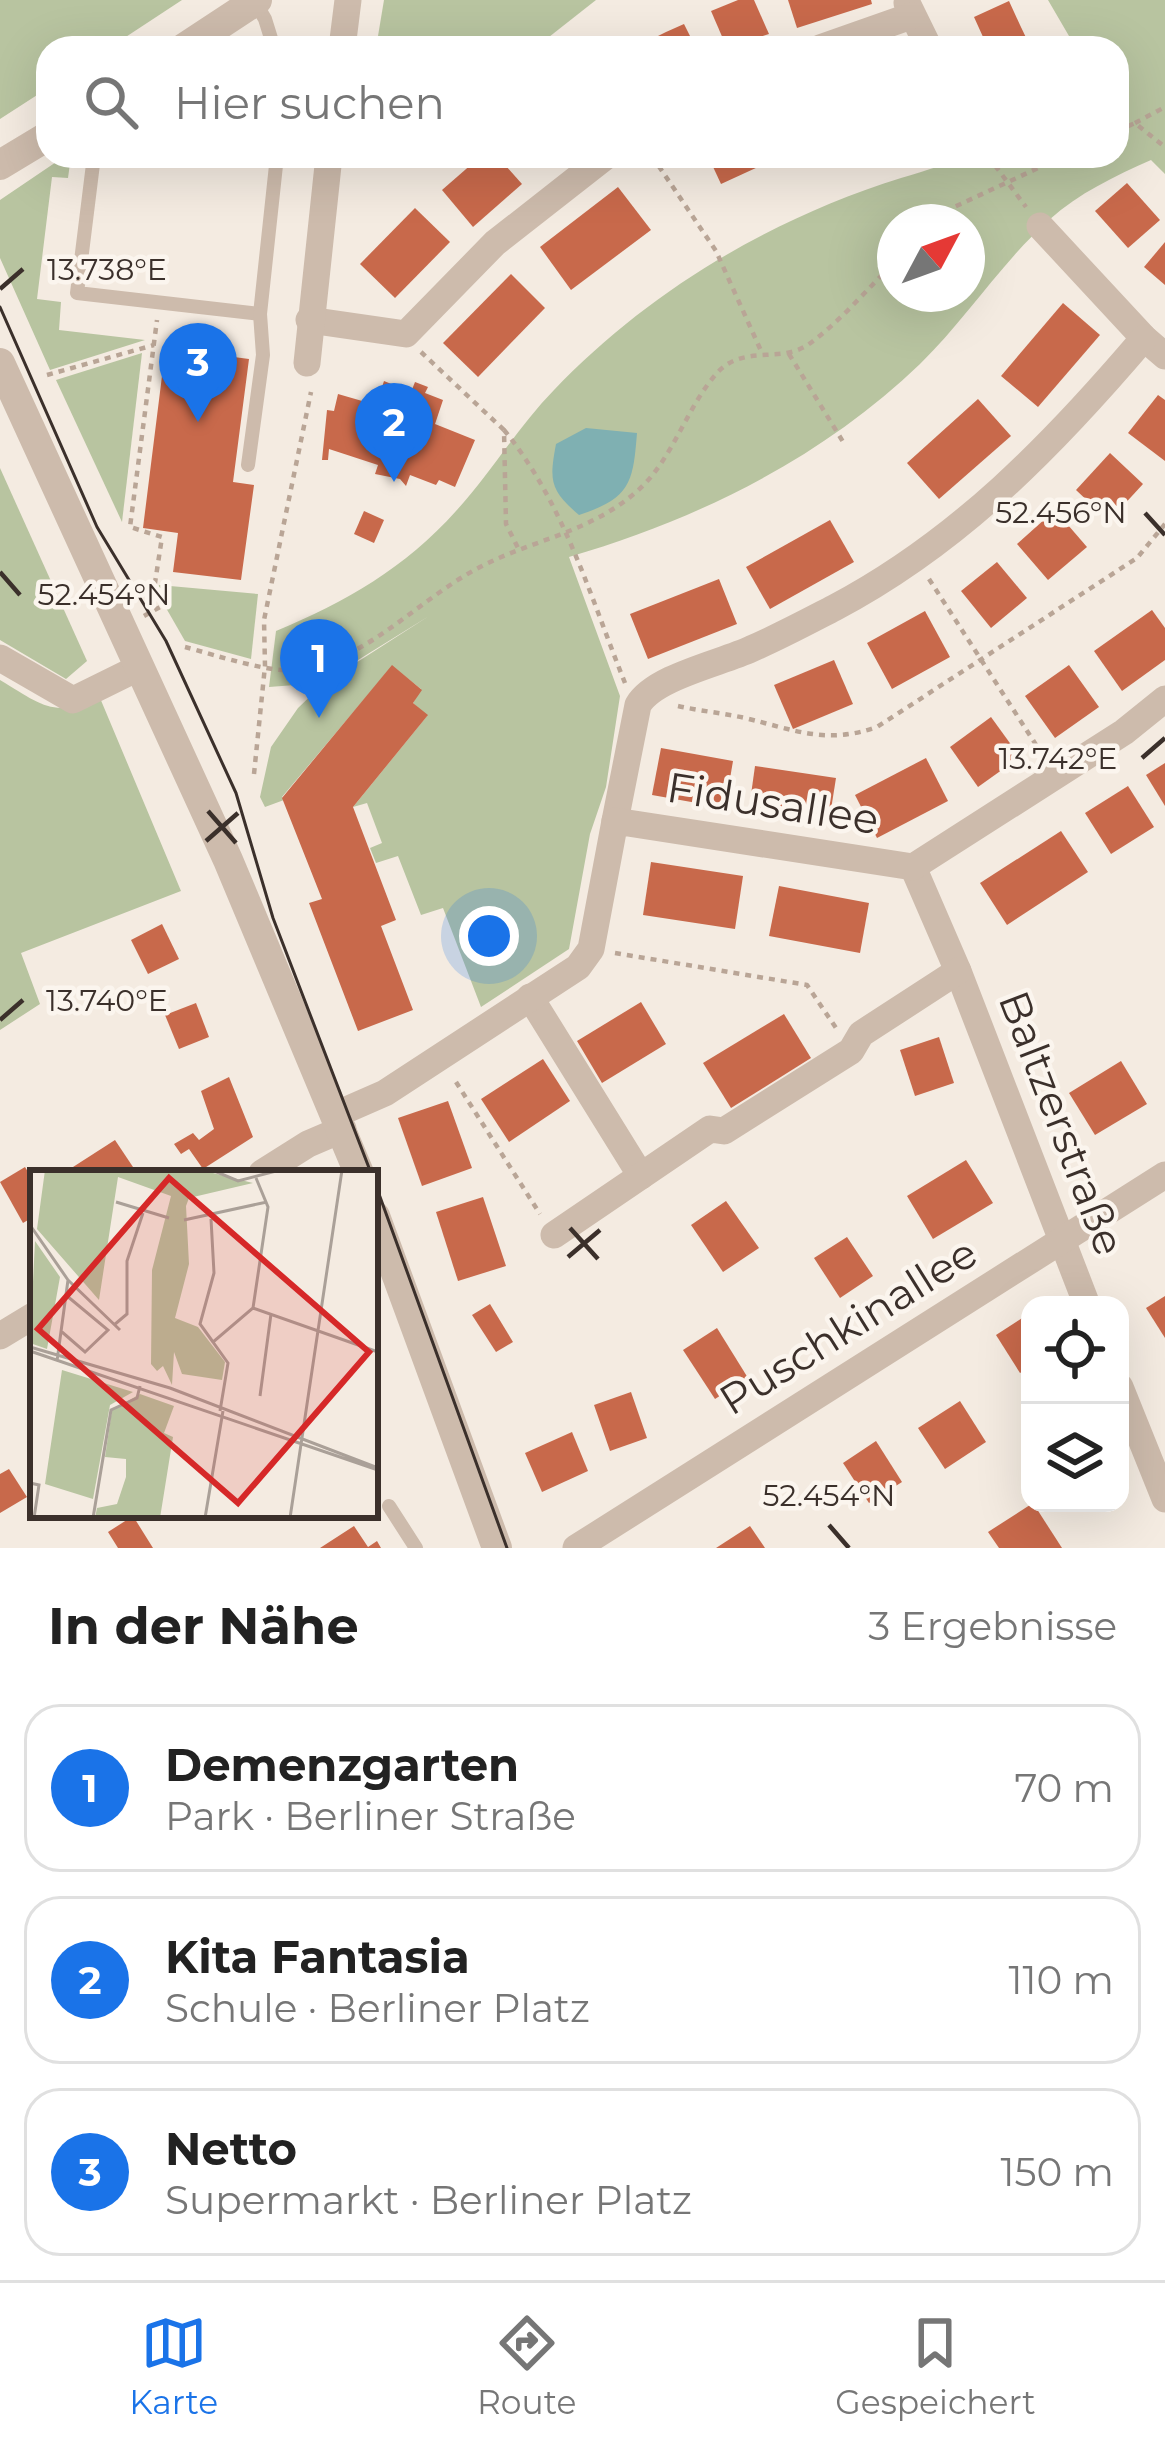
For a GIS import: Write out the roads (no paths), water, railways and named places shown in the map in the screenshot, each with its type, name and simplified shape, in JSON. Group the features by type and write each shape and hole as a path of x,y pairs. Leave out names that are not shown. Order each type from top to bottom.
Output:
{"street":[{"path":"344,36 348,0"},
{"path":"202,36 256,1"},
{"path":"847,36 909,8 923,36"},
{"path":"0,165 36,143"},
{"path":"307,363 328,168"},
{"path":"310,320 406,334 495,243 591,168"},
{"path":"615,821 643,696 775,638 916,559 1012,482 1154,347 1040,226"},
{"path":"0,363 246,900 358,1170"},
{"path":"0,658 73,700 140,668"},
{"name":"Fidusallee","path":"530,997 578,967 591,950 615,821 913,867 1057,776 1165,699"},
{"name":"Fidusallee","path":"913,867 958,970"},
{"path":"554,1235 710,1130 724,1131 851,1051 861,1034 958,970"},
{"name":"Baltzerstraße","path":"958,970 1083,1296"},
{"path":"267,1170 530,997 641,1176"},
{"name":"Puschkinallee","path":"576,1548 1165,1174"},
{"path":"378,1224 497,1548"},
{"path":"0,1336 30,1318"},
{"path":"1127,1404 1165,1499"}],"lane":[{"path":"256,1 270,36"},
{"path":"93,168 77,293 260,314"},
{"path":"248,465 263,356 260,314 276,168"},
{"path":"389,1506 416,1548"}],"water":[{"path":"586,428 637,433 626,486 609,502 579,515 557,491 553,467 556,444"}],"tram line":[{"path":"0,307 97,527 166,641 236,793 273,918 370,1170"},
{"path":"378,1191 507,1548"}],"place":[{"name":"Netto","path":"198,422"},
{"name":"Kita Fantasia","path":"394,482"},
{"name":"Demenzgarten","path":"319,718"}]}
